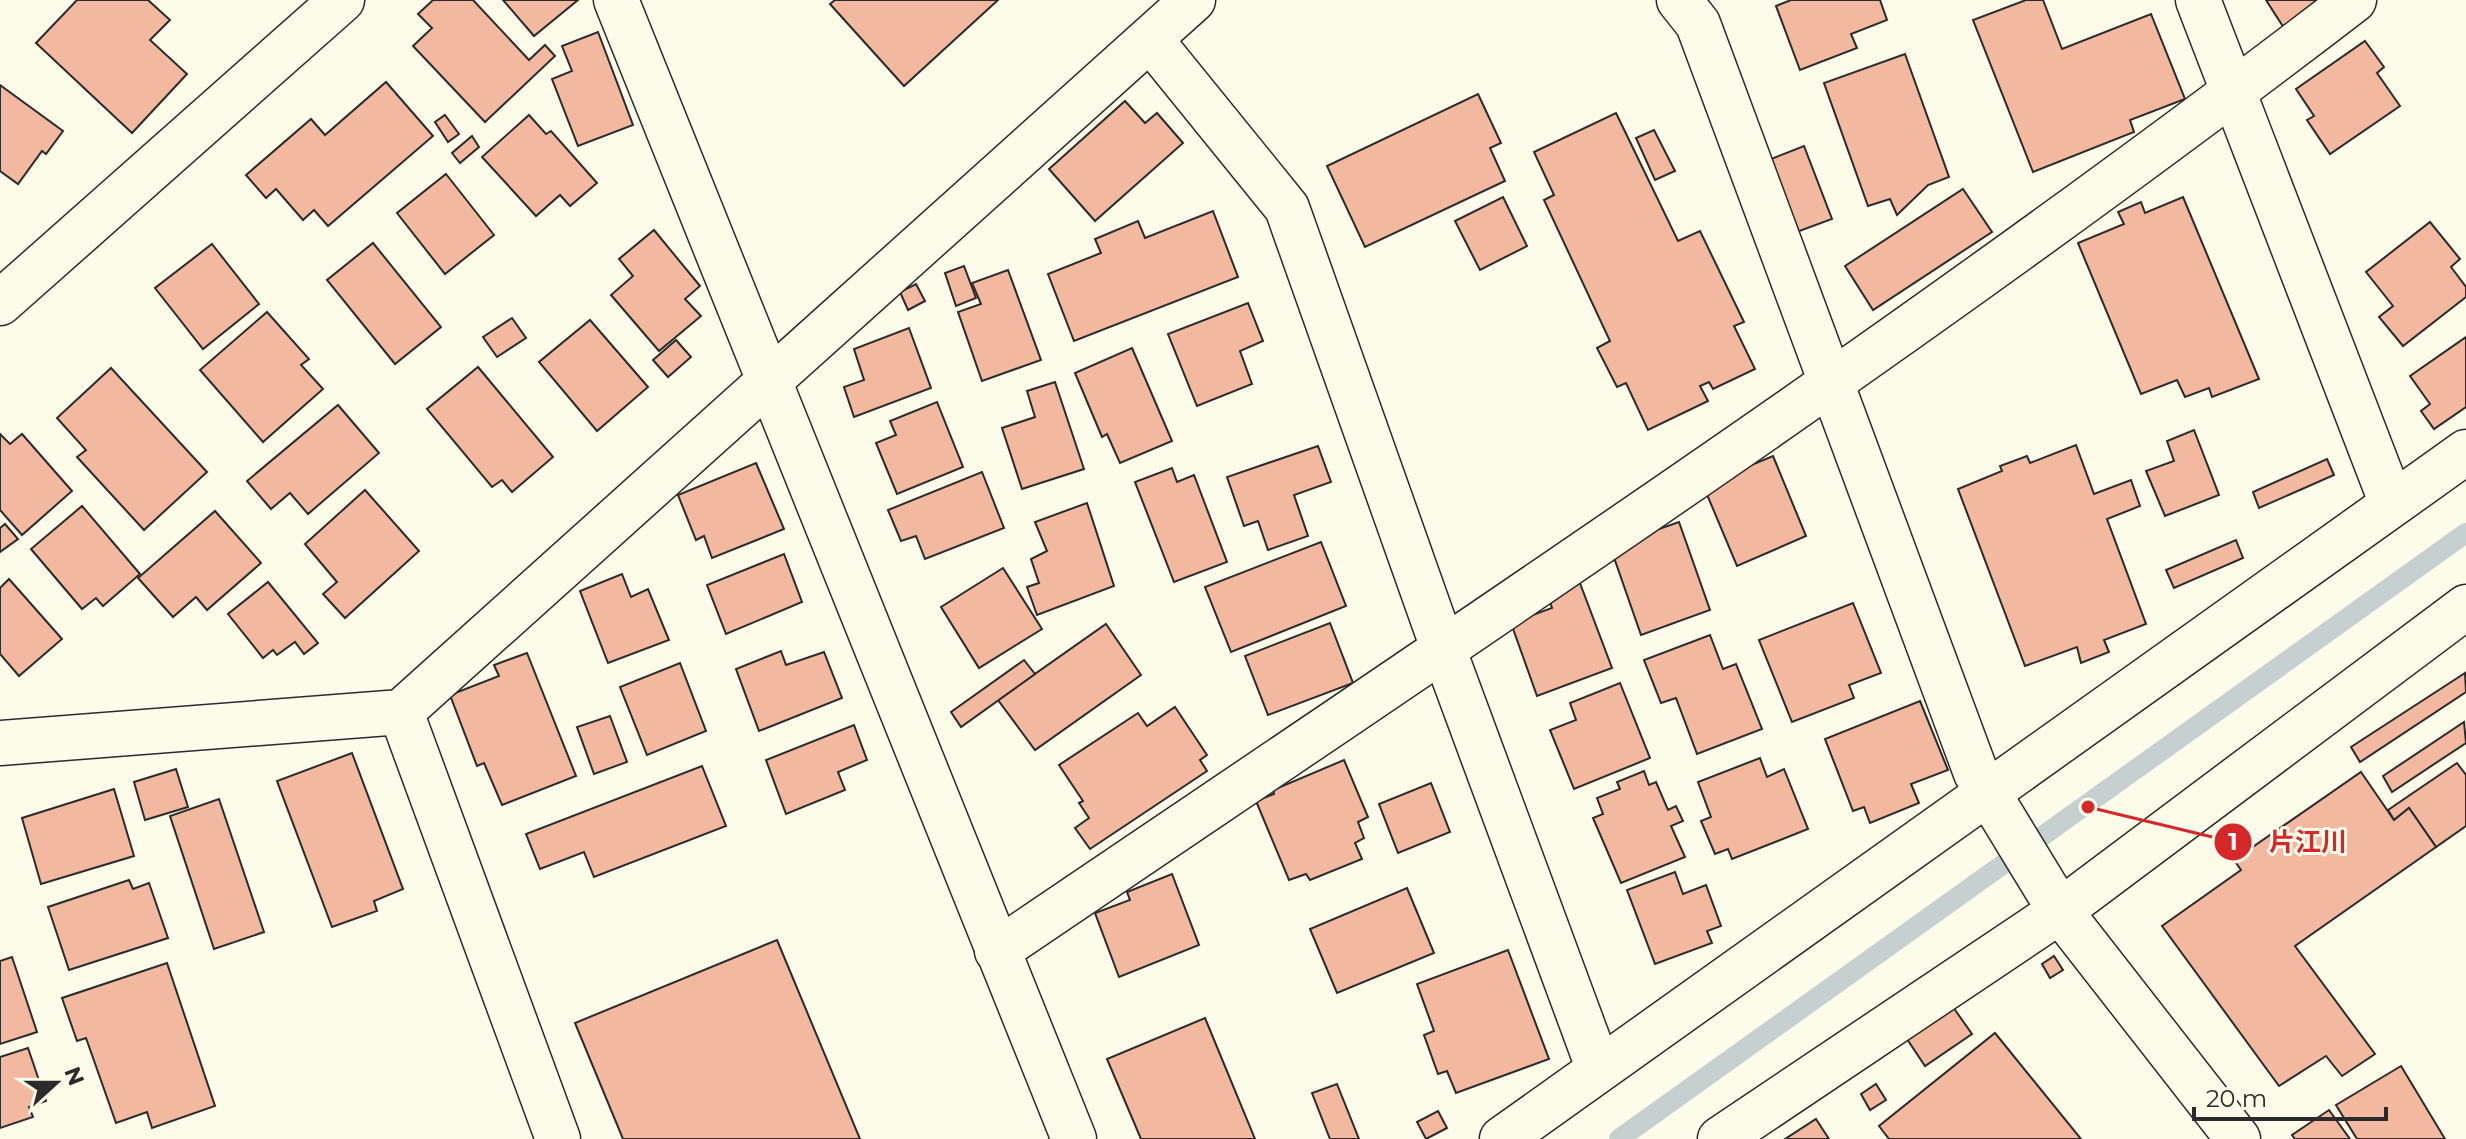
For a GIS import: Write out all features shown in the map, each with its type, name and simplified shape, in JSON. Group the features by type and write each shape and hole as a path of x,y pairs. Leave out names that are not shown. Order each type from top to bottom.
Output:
{"street":[{"path":"0,303 342,0"},
{"path":"616,0 1074,1139"},
{"path":"0,743 401,712 1193,0"},
{"path":"1679,0 1698,24 1976,773 2060,911 2238,1139"},
{"path":"2198,0 2392,504"},
{"path":"997,951 1832,385 2234,92 2354,0"},
{"path":"1150,39 1287,208 1443,648 1598,1067"},
{"path":"1502,1139 1598,1067 2466,452"},
{"path":"1720,1139 2060,911 2466,608"},
{"path":"401,712 558,1139"}],"building":[{"path":"77,0 148,0 170,20 150,40 187,74 132,133 36,43"},
{"path":"433,0 473,0 529,60 545,45 555,56 485,122 413,46 432,28 418,14"},
{"path":"503,0 578,0 534,36"},
{"path":"835,0 998,0 904,86 830,4"},
{"path":"1791,0 1880,0 1887,20 1851,34 1857,48 1800,70 1776,6"},
{"path":"2026,0 2043,0 2062,49 2151,14 2185,99 2130,120 2134,132 2033,172 1973,20"},
{"path":"2266,0 2325,0 2284,28"},
{"path":"598,32 633,125 578,146 552,79 572,71 562,46"},
{"path":"2365,41 2384,67 2377,73 2400,106 2330,154 2307,120 2314,116 2296,89"},
{"path":"1905,54 1949,177 1928,185 1897,215 1890,199 1868,206 1824,83"},
{"path":"386,82 433,136 328,226 314,210 303,220 276,189 266,198 246,175 311,119 325,135"},
{"path":"0,85 63,131 46,154 42,151 18,184 0,171"},
{"path":"1478,94 1501,143 1490,148 1505,181 1365,247 1327,166"},
{"path":"1125,101 1145,123 1157,113 1183,143 1095,221 1049,169"},
{"path":"1616,113 1678,241 1700,231 1744,322 1734,326 1755,369 1713,389 1709,382 1700,386 1708,401 1648,430 1626,383 1617,387 1597,348 1610,341 1544,200 1554,195 1534,152"},
{"path":"445,115 459,134 448,142 435,122"},
{"path":"529,115 546,134 551,131 597,183 570,206 560,195 536,216 482,157"},
{"path":"1654,130 1675,171 1655,180 1636,138"},
{"path":"472,136 479,147 460,163 452,153"},
{"path":"1804,146 1832,219 1794,233 1766,161"},
{"path":"446,174 494,235 445,274 397,213"},
{"path":"1963,189 1992,232 1873,310 1845,266"},
{"path":"1503,197 1527,246 1480,270 1455,221"},
{"path":"2183,197 2259,379 2212,397 2209,388 2185,397 2177,380 2141,394 2078,243 2124,224 2118,212 2141,202 2145,213"},
{"path":"1213,211 1238,277 1074,341 1048,274 1101,253 1095,239 1138,221 1145,238"},
{"path":"2430,222 2460,259 2451,267 2466,287 2466,297 2403,346 2379,317 2393,306 2366,272"},
{"path":"654,230 700,286 685,299 701,316 659,351 611,295 633,276 619,259"},
{"path":"373,243 441,327 395,364 327,280"},
{"path":"212,244 259,304 203,349 155,288"},
{"path":"964,266 976,298 956,306 945,273"},
{"path":"1008,270 1041,360 982,381 958,312 981,304 972,283"},
{"path":"916,284 925,301 908,310 900,292"},
{"path":"1248,303 1263,341 1240,351 1252,384 1197,406 1168,334"},
{"path":"267,312 309,359 301,365 323,389 263,442 200,370"},
{"path":"512,318 526,338 497,357 483,337"},
{"path":"590,320 648,387 597,431 539,362"},
{"path":"909,328 931,388 854,417 844,387 864,380 854,349"},
{"path":"2466,337 2466,407 2434,429 2421,411 2430,404 2410,376"},
{"path":"676,340 691,357 668,377 653,360"},
{"path":"1132,348 1172,441 1120,463 1107,434 1102,437 1075,373"},
{"path":"478,367 553,457 512,492 502,480 492,487 427,409"},
{"path":"111,368 207,472 144,530 77,457 86,450 57,418"},
{"path":"1055,382 1084,469 1022,489 1002,428 1035,417 1027,391"},
{"path":"937,402 963,467 897,494 876,443 896,435 890,421"},
{"path":"338,405 379,453 308,514 290,493 271,509 247,481"},
{"path":"2194,430 2219,495 2165,516 2146,471 2174,461 2167,441"},
{"path":"0,434 10,444 22,434 72,491 22,535 0,510"},
{"path":"2076,445 2094,494 2131,480 2140,506 2107,519 2146,624 2104,640 2109,652 2081,663 2077,647 2025,666 1958,489 2002,471 2000,466 2027,456 2030,463"},
{"path":"1318,446 1331,482 1294,495 1308,536 1268,550 1258,521 1244,526 1227,477"},
{"path":"1773,456 1806,536 1737,566 1703,485"},
{"path":"2327,459 2334,475 2259,508 2253,492"},
{"path":"756,463 784,529 712,558 704,536 696,540 678,495"},
{"path":"1172,468 1177,482 1194,475 1227,562 1174,582 1135,482"},
{"path":"982,472 1004,528 925,559 916,536 901,541 888,510"},
{"path":"365,490 419,551 345,618 323,594 337,582 305,544"},
{"path":"1087,503 1114,586 1037,615 1027,587 1039,583 1031,559 1047,551 1035,522"},
{"path":"82,506 140,574 103,606 96,598 82,609 31,549"},
{"path":"215,511 261,563 207,610 196,597 173,617 138,578"},
{"path":"1679,522 1710,610 1641,635 1610,546"},
{"path":"5,524 18,539 0,552 0,528"},
{"path":"2236,540 2243,558 2174,588 2166,570"},
{"path":"1321,542 1346,606 1231,652 1205,587"},
{"path":"784,554 802,602 726,634 707,585"},
{"path":"1003,568 1042,629 979,668 941,607"},
{"path":"1575,570 1612,668 1537,696 1511,623 1552,608 1549,599"},
{"path":"622,574 631,597 648,589 669,640 608,663 580,591"},
{"path":"9,579 62,639 19,676 0,654 0,588"},
{"path":"268,582 318,643 304,654 295,642 277,655 273,650 263,658 228,614"},
{"path":"1853,603 1881,673 1849,685 1854,698 1792,722 1759,640"},
{"path":"1330,623 1353,683 1268,715 1245,656"},
{"path":"1106,624 1141,675 1035,750 998,700"},
{"path":"1710,635 1723,669 1736,664 1762,729 1697,754 1676,698 1661,703 1644,660"},
{"path":"781,651 786,665 824,652 842,698 759,731 736,669"},
{"path":"527,653 576,776 502,805 484,763 477,766 450,695 499,676 494,665"},
{"path":"1024,660 1035,674 961,727 951,712"},
{"path":"680,663 706,731 647,755 620,687"},
{"path":"2465,673 2466,692 2360,762 2351,747"},
{"path":"1620,683 1650,758 1574,789 1550,730 1576,720 1570,703"},
{"path":"1920,701 1948,770 1911,784 1919,803 1870,823 1864,807 1853,811 1825,739"},
{"path":"1175,707 1207,755 1200,760 1207,771 1090,849 1075,828 1089,818 1079,803 1083,801 1059,765 1138,713 1147,726"},
{"path":"610,716 627,762 594,774 577,727"},
{"path":"2464,722 2466,743 2392,792 2383,776"},
{"path":"854,725 867,760 838,772 845,790 786,814 766,760"},
{"path":"352,753 403,889 374,901 377,911 332,927 277,781"},
{"path":"1760,758 1767,777 1784,769 1808,829 1732,859 1728,849 1715,854 1701,821 1711,817 1698,782"},
{"path":"1344,760 1368,817 1358,822 1364,838 1355,843 1362,859 1310,880 1306,874 1289,880 1256,801 1274,794 1273,790"},
{"path":"2457,763 2466,775 2466,826 2436,847 2409,808 2394,820 2388,810"},
{"path":"702,766 726,826 594,877 584,852 540,869 526,834"},
{"path":"176,769 188,807 145,820 134,782"},
{"path":"1644,771 1649,785 1656,782 1668,810 1676,806 1683,821 1671,826 1685,857 1621,883 1593,818 1603,814 1597,798 1620,789 1617,782"},
{"path":"2361,772 2394,820 2409,808 2436,847 2295,946 2375,1054 2342,1076 2326,1056 2279,1086 2162,926 2241,870 2234,860"},
{"path":"1431,783 1450,832 1398,853 1379,804"},
{"path":"114,789 134,856 41,884 22,818"},
{"path":"219,799 264,932 214,949 170,816"},
{"path":"1675,872 1683,894 1706,885 1721,926 1707,931 1712,943 1655,964 1627,890"},
{"path":"1172,874 1199,945 1119,977 1095,913 1130,900 1127,892"},
{"path":"129,880 133,889 149,883 168,938 69,970 48,907"},
{"path":"1407,888 1434,953 1337,993 1310,929"},
{"path":"777,940 860,1139 623,1139 575,1023"},
{"path":"1508,950 1549,1059 1456,1093 1447,1071 1438,1074 1424,1035 1434,1031 1417,984"},
{"path":"2054,956 2063,970 2050,978 2042,964"},
{"path":"12,957 37,1032 0,1044 0,961"},
{"path":"167,963 215,1106 152,1128 147,1112 116,1123 86,1038 77,1041 62,998"},
{"path":"1953,1007 1972,1034 1925,1066 1907,1039"},
{"path":"1205,1018 1255,1139 1141,1139 1107,1059"},
{"path":"1995,1033 2081,1139 1889,1139 1879,1126"},
{"path":"28,1048 46,1101 29,1107 33,1117 0,1128 0,1057"},
{"path":"2401,1066 2445,1139 2357,1139 2336,1105"},
{"path":"1337,1084 1359,1139 1330,1139 1312,1093"},
{"path":"1876,1084 1886,1100 1870,1110 1861,1094"},
{"path":"2329,1110 2350,1139 2295,1139 2292,1135"},
{"path":"1438,1111 1447,1128 1426,1139 1417,1122"},
{"path":"1816,1119 1829,1139 1785,1139"}],"waterway":[{"path":"1619,1139 2466,533"}],"place":[{"name":"片江川","path":"2088,807"}]}
